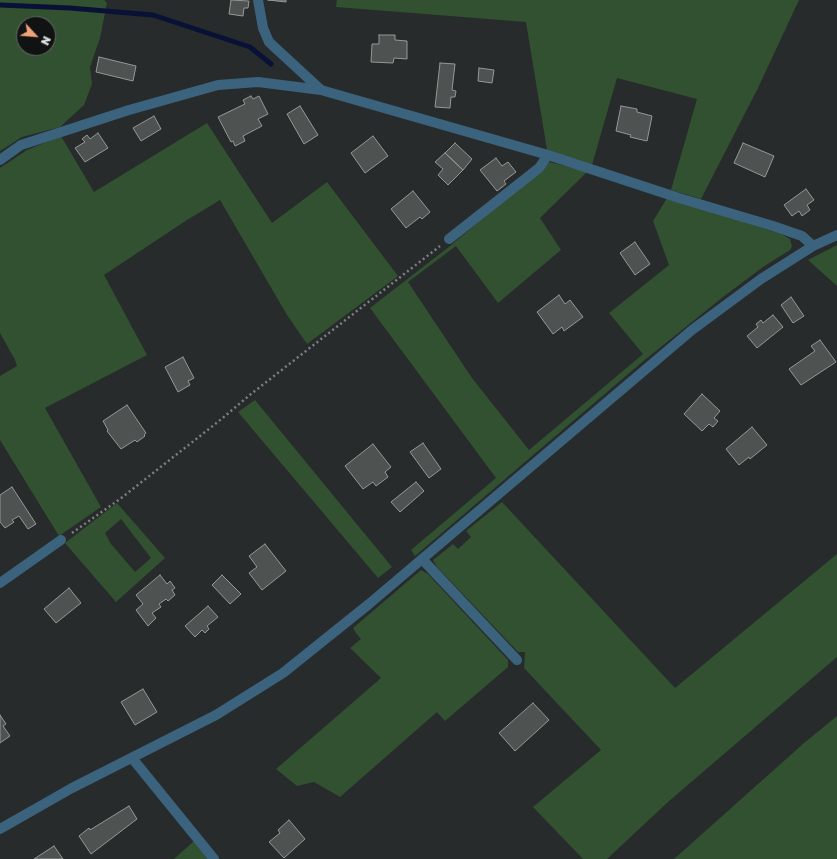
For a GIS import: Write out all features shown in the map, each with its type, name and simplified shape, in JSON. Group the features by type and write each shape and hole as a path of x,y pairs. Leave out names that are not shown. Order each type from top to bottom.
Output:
{"street":[{"path":"258,0 263,28 269,42 321,90"},
{"path":"0,160 21,145 129,110 218,85 258,82 321,90 548,155 774,226 802,236 813,246"},
{"path":"449,239 539,168 548,155"},
{"path":"0,829 72,788 216,716 283,673 369,604 692,330 761,279 813,246 837,235"},
{"path":"0,583 61,540"},
{"path":"422,559 517,660"},
{"path":"132,758 214,859"}],"path":[{"path":"61,540 126,494 449,239"}],"green space":[{"path":"0,0 104,0 107,3 100,38 90,67 92,84 84,105 60,127 22,137 0,151"},
{"path":"337,0 799,0 758,88 701,199 671,190 697,99 617,78 592,165 547,150 526,22 336,7"},
{"path":"207,123 272,223 327,182 398,276 307,344 287,315 220,200 104,275 147,355 45,408 101,507 59,536 0,440 0,376 17,366 0,333 0,168 27,150 61,136 94,192"},
{"path":"550,162 587,172 540,218 561,250 498,303 456,246 408,282 472,378 529,450 643,354 609,313 669,265 653,221 667,198 781,234 790,239 792,246 790,250 763,267 723,297 641,363 415,556 411,550 496,478 370,308 450,246"},
{"path":"837,245 837,286 808,260"},
{"path":"255,400 392,567 378,578 238,412"},
{"path":"502,502 675,688 837,554 837,657 668,802 607,859 583,859 533,807 601,750 524,668 525,652 518,652 437,567 433,560 453,544 458,549 471,537 466,531"},
{"path":"117,503 165,558 116,602 65,543","holes":["121,519 151,558 135,572 111,544 105,533"]},
{"path":"421,570 428,574 508,660 508,667 445,721 437,712 340,797 314,782 297,786 276,769 381,678 350,648 361,639 353,628"},
{"path":"837,716 837,859 674,859 804,743"},
{"path":"194,841 208,859 174,859"}],"building":[{"path":"231,0 249,1 248,8 244,8 243,16 229,14"},
{"path":"268,0 286,0 286,2"},
{"path":"379,35 395,35 395,40 407,41 407,59 394,58 393,63 371,62 372,44 379,44"},
{"path":"99,57 136,66 133,81 96,72"},
{"path":"440,63 455,64 452,90 456,91 455,97 451,97 450,108 435,107"},
{"path":"479,68 494,70 492,83 478,81"},
{"path":"251,96 253,99 259,96 268,114 258,119 262,126 243,136 245,141 235,146 233,141 231,142 218,117 245,104 243,100"},
{"path":"300,106 318,135 304,144 287,114"},
{"path":"621,106 637,109 637,112 652,116 647,141 630,137 631,135 616,131"},
{"path":"154,116 161,129 141,141 133,128"},
{"path":"98,133 108,148 85,162 75,148 85,142 82,139 87,135 90,139"},
{"path":"373,136 388,156 365,173 351,153"},
{"path":"455,143 472,159 463,170 445,153"},
{"path":"743,143 774,156 765,177 734,163"},
{"path":"445,153 463,170 448,185 438,175 443,169 435,162"},
{"path":"496,158 502,166 508,162 516,172 504,181 506,184 497,191 480,170"},
{"path":"806,189 814,200 807,205 810,210 802,216 799,211 792,216 784,205"},
{"path":"413,191 430,212 422,219 420,217 406,228 391,209"},
{"path":"635,242 650,264 635,275 620,253"},
{"path":"559,295 565,304 570,300 583,317 564,331 562,327 553,334 537,312"},
{"path":"791,297 804,316 793,323 781,305"},
{"path":"773,315 783,327 757,348 747,336 758,327 756,324 761,320 763,323"},
{"path":"820,340 836,362 801,385 789,369 815,351 811,346"},
{"path":"183,357 194,378 188,381 190,385 178,392 165,367"},
{"path":"702,394 720,411 714,418 718,421 713,427 709,424 702,431 684,414"},
{"path":"127,405 146,433 144,435 145,436 137,442 135,440 121,449 107,431 108,430 103,421"},
{"path":"752,427 767,445 750,459 749,457 739,465 726,449"},
{"path":"423,443 441,469 429,478 410,452"},
{"path":"373,444 391,467 385,472 388,477 376,486 373,482 363,489 345,466"},
{"path":"416,482 424,491 400,512 391,502"},
{"path":"12,487 36,524 28,529 19,516 12,520 14,522 5,528 0,522 0,495"},
{"path":"265,544 286,571 262,590 249,573 257,567 249,556"},
{"path":"160,575 167,584 170,581 175,588 172,590 175,595 168,601 166,599 159,604 161,607 152,613 156,618 148,626 136,610 143,604 136,595"},
{"path":"222,575 241,594 230,604 212,585"},
{"path":"69,588 81,603 56,623 44,609"},
{"path":"208,606 218,617 207,626 209,629 205,633 202,630 195,637 185,626"},
{"path":"143,689 157,712 135,725 121,702"},
{"path":"533,703 549,720 515,751 499,733"},
{"path":"0,715 6,724 3,726 10,736 0,743"},
{"path":"129,806 137,819 91,854 79,836 89,828 90,830"},
{"path":"289,820 305,839 284,858 269,842 280,833 278,830"},
{"path":"54,846 63,859 34,859"}],"waterway":[{"path":"0,5 70,8 153,15 250,47 271,64"}]}
